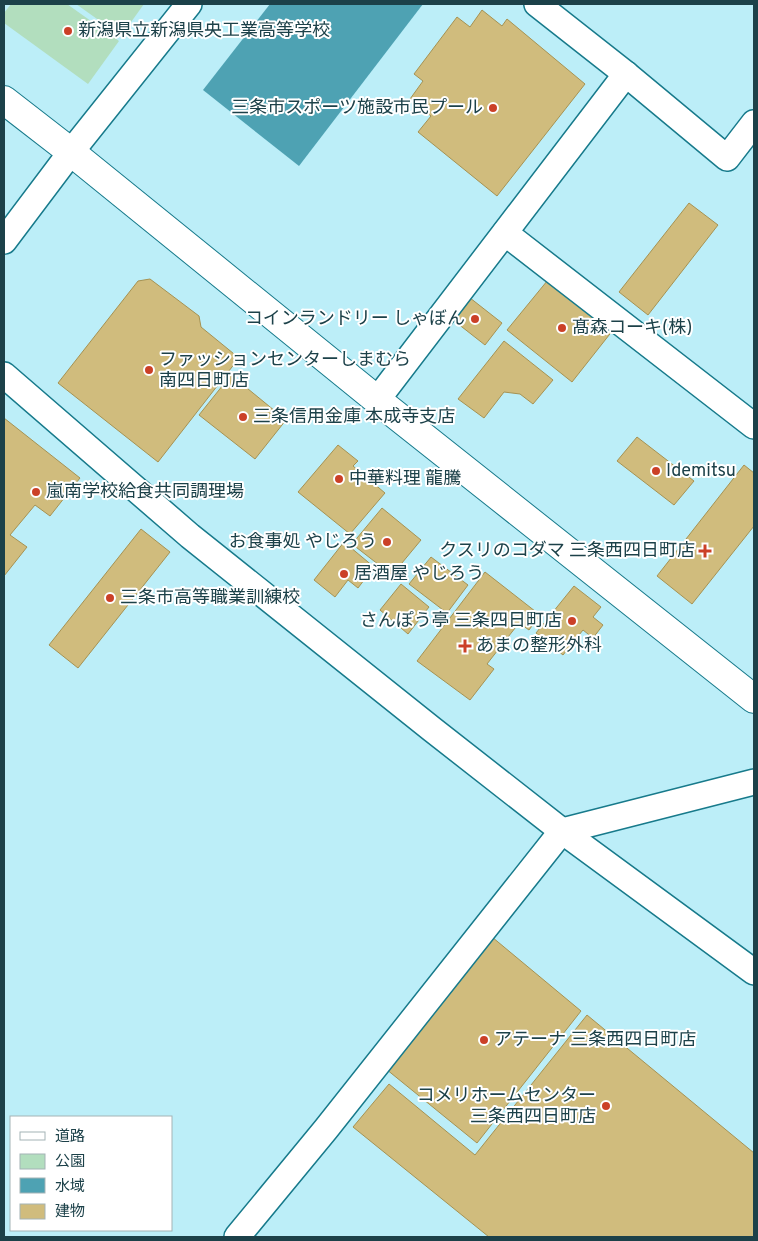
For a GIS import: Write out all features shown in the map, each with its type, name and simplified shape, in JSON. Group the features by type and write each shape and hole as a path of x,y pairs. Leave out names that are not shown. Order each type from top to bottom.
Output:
{"street":[{"path":"4,241 71,152 189,4"},
{"path":"537,4 626,74 727,158 754,123"},
{"path":"377,400 626,74"},
{"path":"4,100 377,400 754,699"},
{"path":"505,233 754,426"},
{"path":"4,375 190,536 562,831 754,972"},
{"path":"237,1237 332,1121 562,831 754,782"}],"green space":[{"path":"11,4 67,4 119,41 88,84 4,23 4,13"},
{"path":"76,4 144,4 121,36"}],"water":[{"path":"270,4 423,4 299,166 203,90"}],"building":[{"name":"三条市スポーツ施設市民プール","path":"482,10 502,26 507,19 585,84 497,196 418,132 431,116 410,99 423,81 414,74 457,17 470,27"},
{"name":"髙森コーキ(株)","path":"689,203 718,225 648,315 619,292"},
{"name":"髙森コーキ(株)","path":"552,275 617,325 572,382 507,330"},
{"name":"ファッションセンターしまむら 南四日町店","path":"150,279 199,316 201,327 239,358 158,462 58,383 138,281"},
{"name":"コインランドリー しゃぼん","path":"465,294 502,323 485,345 448,316"},
{"path":"504,341 553,380 533,404 520,394 504,392 484,418 458,399"},
{"name":"三条信用金庫 本成寺支店","path":"231,375 286,420 255,459 199,415"},
{"name":"嵐南学校給食共同調理場","path":"4,418 80,478 50,516 35,505 10,535 27,547 4,576"},
{"name":"Idemitsu","path":"637,437 694,481 674,505 617,461"},
{"name":"中華料理 龍騰","path":"338,445 358,461 353,466 385,493 350,534 298,492"},
{"name":"クスリのコダマ 三条西四日町店","path":"744,465 754,473 754,526 692,604 657,576"},
{"name":"お食事処 やじろう","path":"382,508 421,540 392,575 352,544"},
{"name":"三条市高等職業訓練校","path":"141,529 170,552 78,668 49,645"},
{"name":"居酒屋 やじろう","path":"344,542 374,567 358,588 348,580 335,597 314,580"},
{"path":"431,557 468,585 447,613 409,584"},
{"name":"あまの整形外科","path":"485,572 540,615 529,630 519,623 487,664 494,669 470,700 417,661"},
{"path":"401,584 429,607 408,634 380,610"},
{"name":"さんぽう亭 三条四日町店","path":"574,586 601,607 593,617 603,625 593,638 583,630 563,655 536,633"},
{"name":"アテーナ 三条西四日町店","path":"492,937 581,1011 477,1143 386,1069"},
{"name":"コメリホームセンター 三条西四日町店","path":"587,1015 754,1153 754,1237 489,1237 353,1127 389,1084 475,1155"}],"place":[{"name":"新潟県立新潟県央工業高等学校","path":"68,31"},
{"name":"三条市スポーツ施設市民プール","path":"493,108"},
{"name":"コインランドリー しゃぼん","path":"475,319"},
{"name":"髙森コーキ(株)","path":"562,328"},
{"name":"ファッションセンターしまむら 南四日町店","path":"149,370"},
{"name":"三条信用金庫 本成寺支店","path":"243,417"},
{"name":"Idemitsu","path":"656,471"},
{"name":"中華料理 龍騰","path":"339,479"},
{"name":"嵐南学校給食共同調理場","path":"36,492"},
{"name":"お食事処 やじろう","path":"387,542"},
{"name":"クスリのコダマ 三条西四日町店","path":"705,551"},
{"name":"居酒屋 やじろう","path":"344,574"},
{"name":"三条市高等職業訓練校","path":"110,598"},
{"name":"さんぽう亭 三条四日町店","path":"572,621"},
{"name":"あまの整形外科","path":"465,646"},
{"name":"アテーナ 三条西四日町店","path":"484,1040"},
{"name":"コメリホームセンター 三条西四日町店","path":"606,1106"}]}
